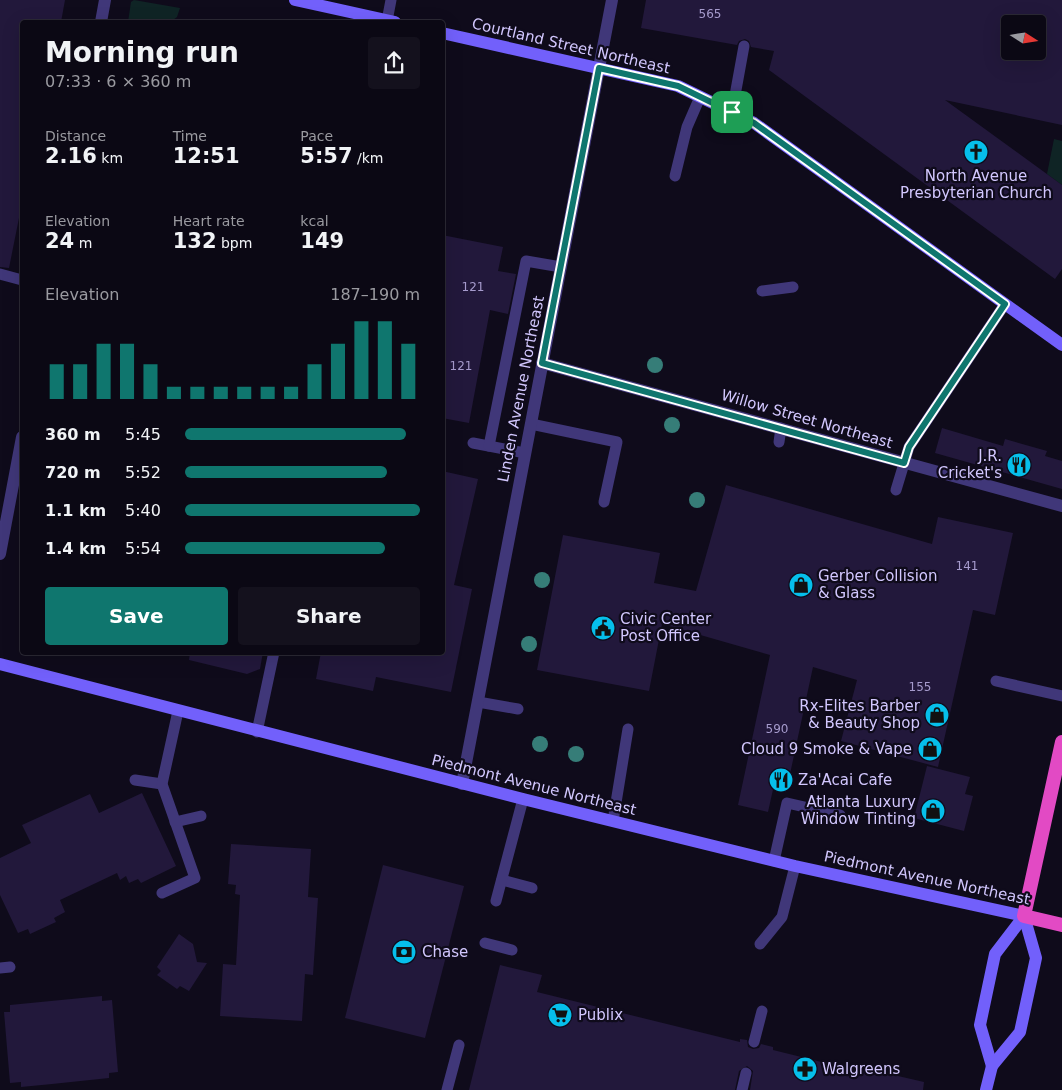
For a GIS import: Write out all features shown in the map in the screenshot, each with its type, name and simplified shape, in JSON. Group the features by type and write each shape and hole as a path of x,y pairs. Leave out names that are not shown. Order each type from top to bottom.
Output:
{"highway":[{"path":"1024,916 1062,742"},
{"name":"Piedmont Avenue Northeast","path":"1024,916 1062,925"}],"main road":[{"path":"295,0 342,5 385,20"},
{"name":"Courtland Street Northeast","path":"445,34 678,86 754,123 1062,345"},
{"name":"Piedmont Avenue Northeast","path":"0,664 613,822 795,866 1024,916"},
{"path":"992,1066 980,1024 995,954 1024,916"},
{"path":"986,1090 992,1066 1020,1032 1036,958 1024,916"}],"street":[{"path":"101,20 105,0"},
{"name":"Linden Avenue Northeast","path":"462,784 612,0"},
{"name":"Willow Street Northeast","path":"542,363 727,408 781,428 1062,506"},
{"path":"0,554 20,448"}],"lane":[{"path":"391,0 391,20"},
{"path":"732,112 744,46"},
{"path":"675,176 686,127 700,97"},
{"path":"489,446 526,261 561,267"},
{"path":"0,274 20,279"},
{"path":"762,292 793,286"},
{"path":"896,490 909,447 1005,304"},
{"path":"531,424 616,442 604,502"},
{"path":"779,442 781,428"},
{"path":"473,443 525,453"},
{"path":"258,732 273,655"},
{"path":"996,681 1062,696"},
{"path":"478,702 518,709"},
{"path":"162,893 195,878 162,784 178,711"},
{"path":"613,822 628,729"},
{"path":"135,780 162,784"},
{"path":"496,901 523,799"},
{"path":"774,861 788,803 840,815"},
{"path":"175,822 201,816"},
{"path":"760,944 782,917 795,866"},
{"path":"502,880 532,888"},
{"path":"485,943 512,950"},
{"path":"754,1042 762,1011"},
{"path":"448,1090 459,1045"},
{"path":"742,1090 746,1073"}],"green space":[{"path":"134,0 180,8 177,17 173,20 128,20 131,2"},
{"path":"1054,139 1062,141 1062,185 1047,174"}],"building":[{"path":"0,0 65,0 61,20 20,20 20,213 9,268 0,267"},
{"path":"646,0 1062,0 1062,125 945,100 1062,185 1062,269 1055,279 769,70 774,51 751,47 749,41 745,39 739,41 737,45 641,28"},
{"path":"445,236 503,247 498,271 516,274 508,314 490,310 469,423 445,419"},
{"path":"942,428 1003,446 1005,439 1047,451 1045,456 1062,461 1062,489 935,453"},
{"path":"445,472 478,479 454,585 472,589 451,692 376,677 373,691 316,679 320,655 445,655"},
{"path":"726,485 932,544 938,517 1013,533 995,615 973,610 938,767 841,741 857,680 813,667 787,788 774,785 768,812 738,805 770,655 662,624 649,691 537,670 563,535 660,553 654,583 696,591"},
{"path":"190,655 262,655 260,669 247,674 189,660"},
{"path":"927,766 970,777 965,794 973,796 964,831 914,818"},
{"path":"142,793 176,866 141,883 138,879 129,883 126,876 120,880 117,873 60,900 65,912 54,918 56,922 30,934 28,929 18,933 0,895 0,858 31,843 22,825 90,794 99,813"},
{"path":"231,844 311,849 308,897 318,898 313,975 305,974 302,1021 220,1016 223,964 236,965 240,895 235,894 236,885 228,884"},
{"name":"Chase","path":"383,865 464,886 425,1038 345,1018"},
{"path":"179,934 193,944 197,962 207,963 189,991 180,986 177,989 157,975 161,971 157,967"},
{"name":"Publix","path":"500,965 542,975 537,992 740,1042 740,1039 747,1040 748,1047 753,1049 759,1048 761,1044 773,1047 773,1050 858,1071 859,1067 924,1082 923,1090 750,1090 753,1071 747,1066 739,1071 735,1090 469,1090"},
{"path":"102,996 102,1001 112,1000 118,1072 109,1073 109,1078 52,1084 21,1087 21,1082 10,1083 4,1012 10,1012 10,1005"}],"place":[{"name":"North Avenue Presbyterian Church","path":"976,152"},
{"name":"J.R. Cricket's","path":"1019,465"},
{"name":"Gerber Collision & Glass","path":"801,585"},
{"name":"Civic Center Post Office","path":"603,628"},
{"name":"Rx-Elites Barber & Beauty Shop","path":"937,715"},
{"name":"Cloud 9 Smoke & Vape","path":"930,749"},
{"name":"Za'Acai Cafe","path":"781,780"},
{"name":"Atlanta Luxury Window Tinting","path":"933,811"},
{"name":"Chase","path":"404,952"},
{"name":"Publix","path":"560,1015"},
{"name":"Walgreens","path":"805,1069"}],"route":[{"path":"599,68 678,86 732,112 754,123 1005,304 909,447 904,463 542,363 599,68"}]}
